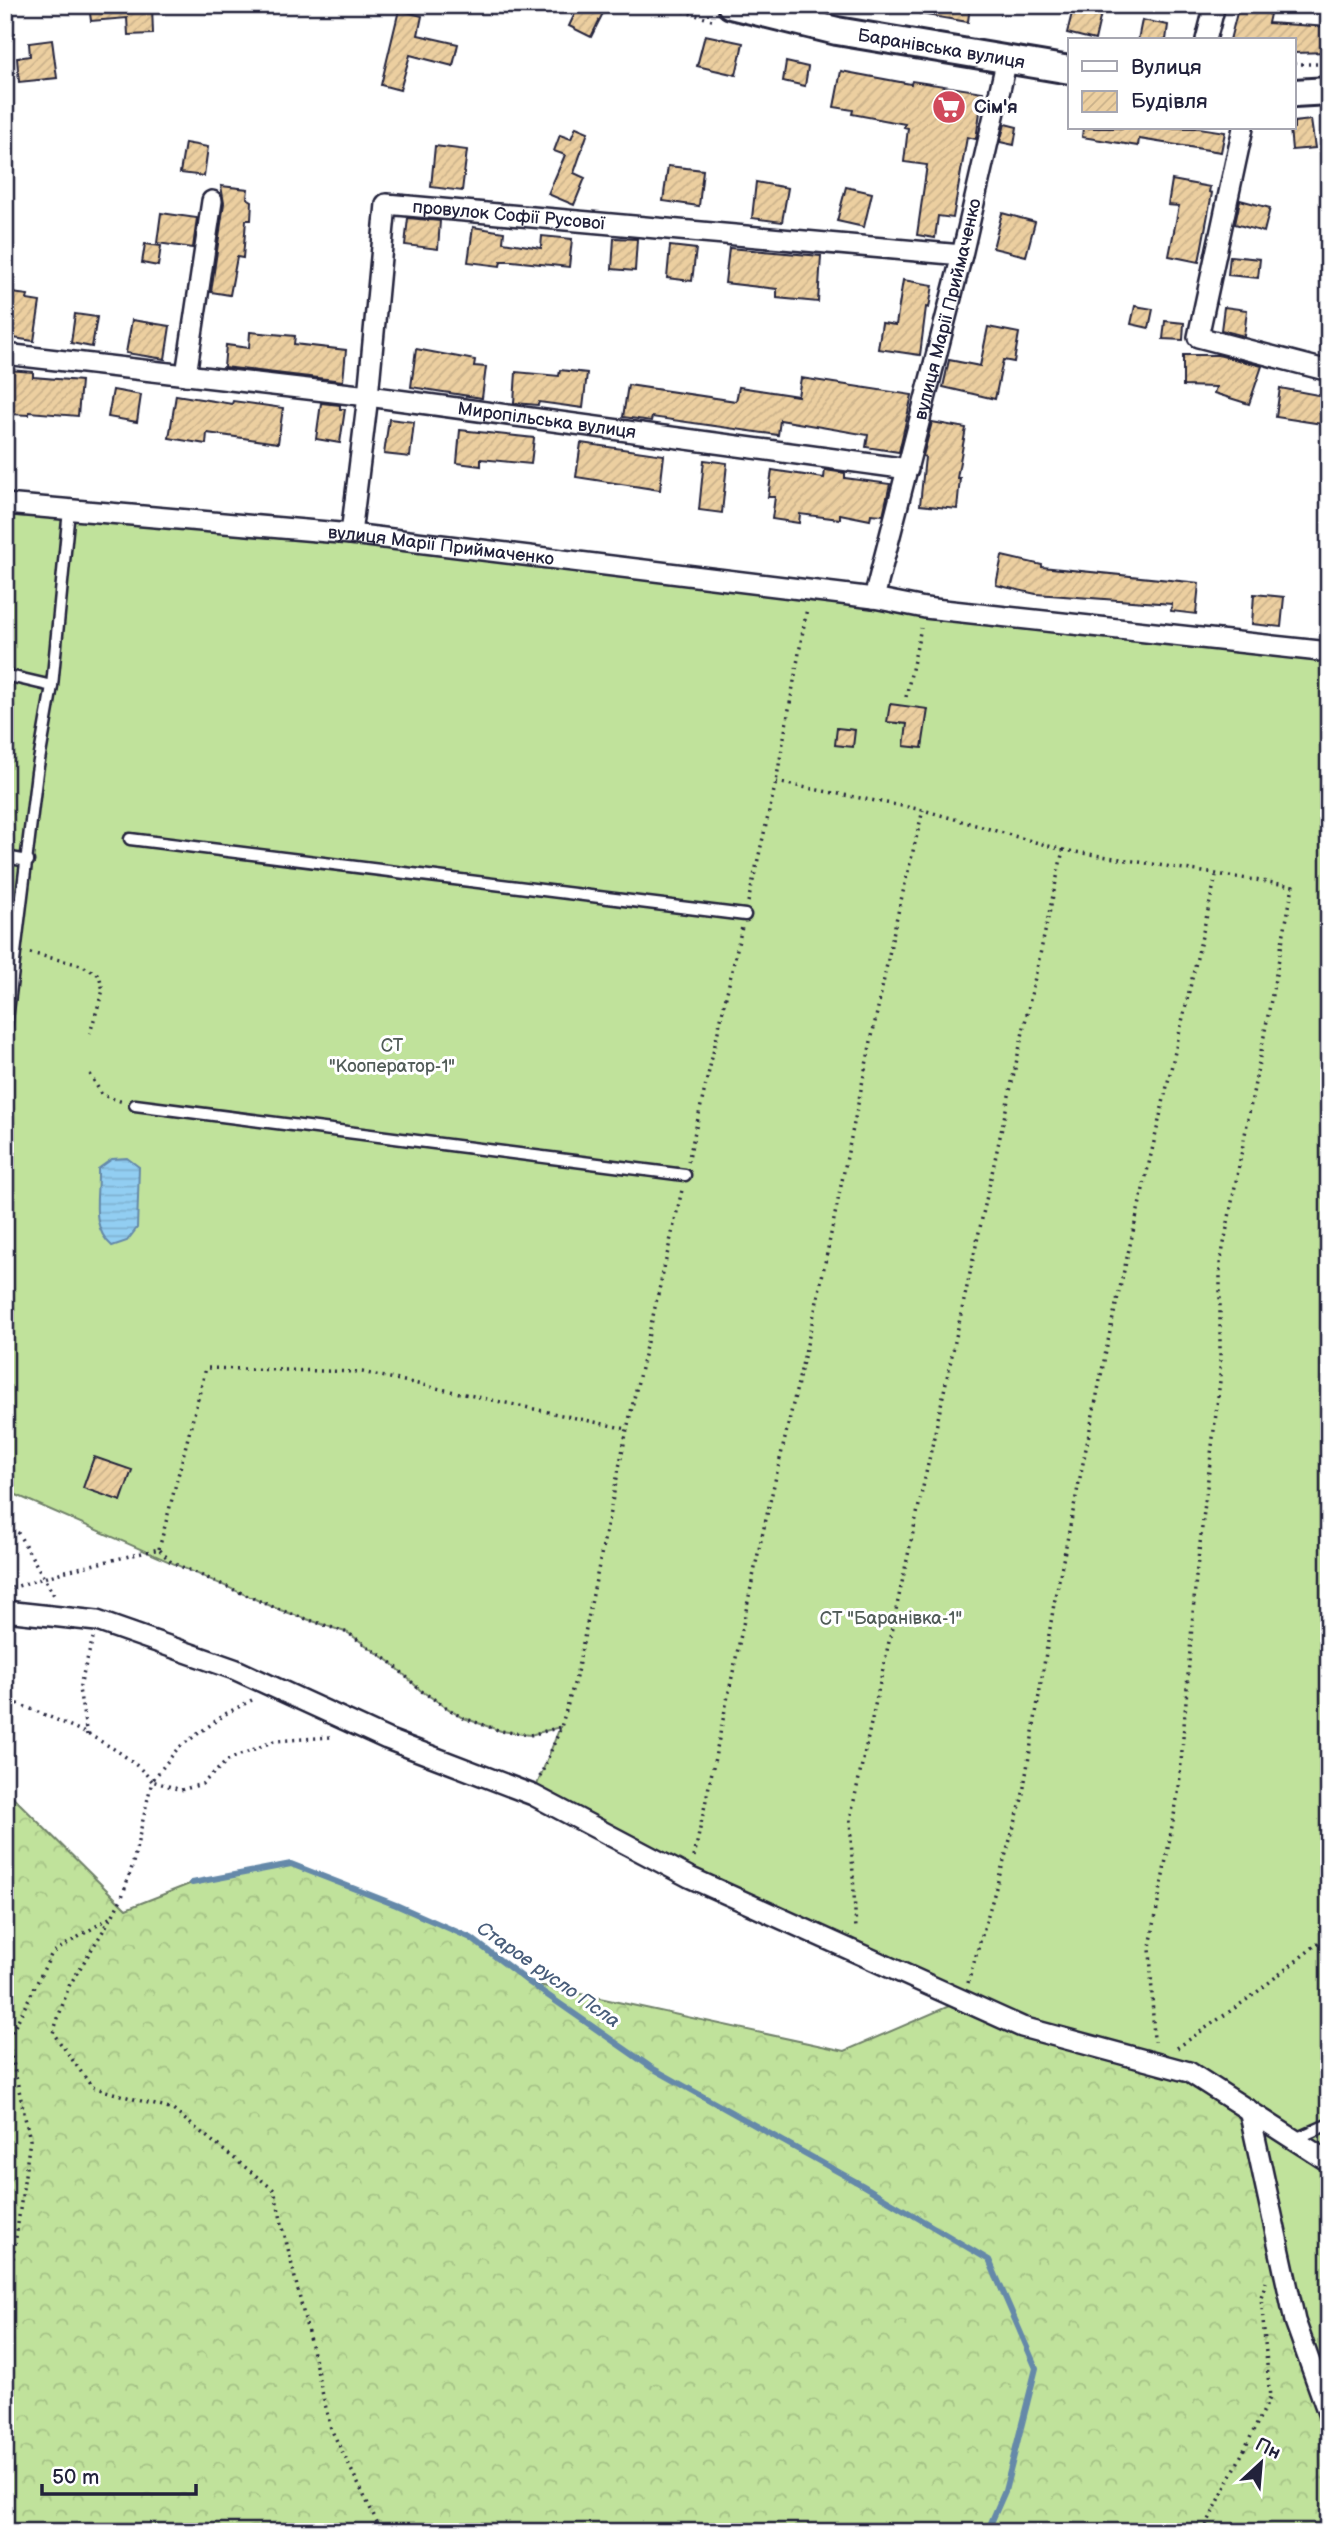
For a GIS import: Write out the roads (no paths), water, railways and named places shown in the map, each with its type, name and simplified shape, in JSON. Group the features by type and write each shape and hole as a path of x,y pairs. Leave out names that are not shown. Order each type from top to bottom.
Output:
{"main road":[{"name":"Баранівська вулиця","path":"731,5 837,31 1068,69"},
{"path":"1296,93 1329,91"}],"street":[{"path":"1207,38 1215,5"},
{"name":"вулиця Марії Приймаченко","path":"874,598 962,255 1007,59"},
{"path":"1242,130 1198,337 1329,371"},
{"path":"186,375 212,201"},
{"name":"провулок Софії Русової","path":"351,534 368,396 386,204 962,255"},
{"name":"Миропільська вулиця","path":"5,354 368,396 908,469"},
{"name":"вулиця Марії Приймаченко","path":"5,504 351,534 874,598 925,608 1329,652"},
{"path":"5,1611 96,1621 234,1669 387,1739 533,1795 689,1877 1022,2027 1189,2072 1329,2162"},
{"path":"1249,2110 1295,2321 1329,2416"}],"lane":[{"path":"5,1036 18,950 37,772 52,686 69,510"},
{"path":"5,675 52,686"},
{"path":"131,839 745,915"},
{"path":"5,857 28,861"},
{"path":"135,1105 685,1175"},
{"path":"1294,2139 1329,2124"}],"water":[{"path":"127,1158 139,1167 137,1228 127,1241 112,1246 100,1229 98,1220 98,1169 112,1159"}],"waterway":[{"name":"Старое русло Псла","path":"192,1883 291,1864 471,1938 530,1983 652,2068 862,2185 989,2260 1036,2368 1005,2491 987,2532"}],"place":[{"name":"Сім'я","path":"949,107"}],"park label":[{"name":"СТ \"Кооператор-1\"","path":"392,1055"},
{"name":"СТ \"Баранівка-1\"","path":"891,1618"}]}
